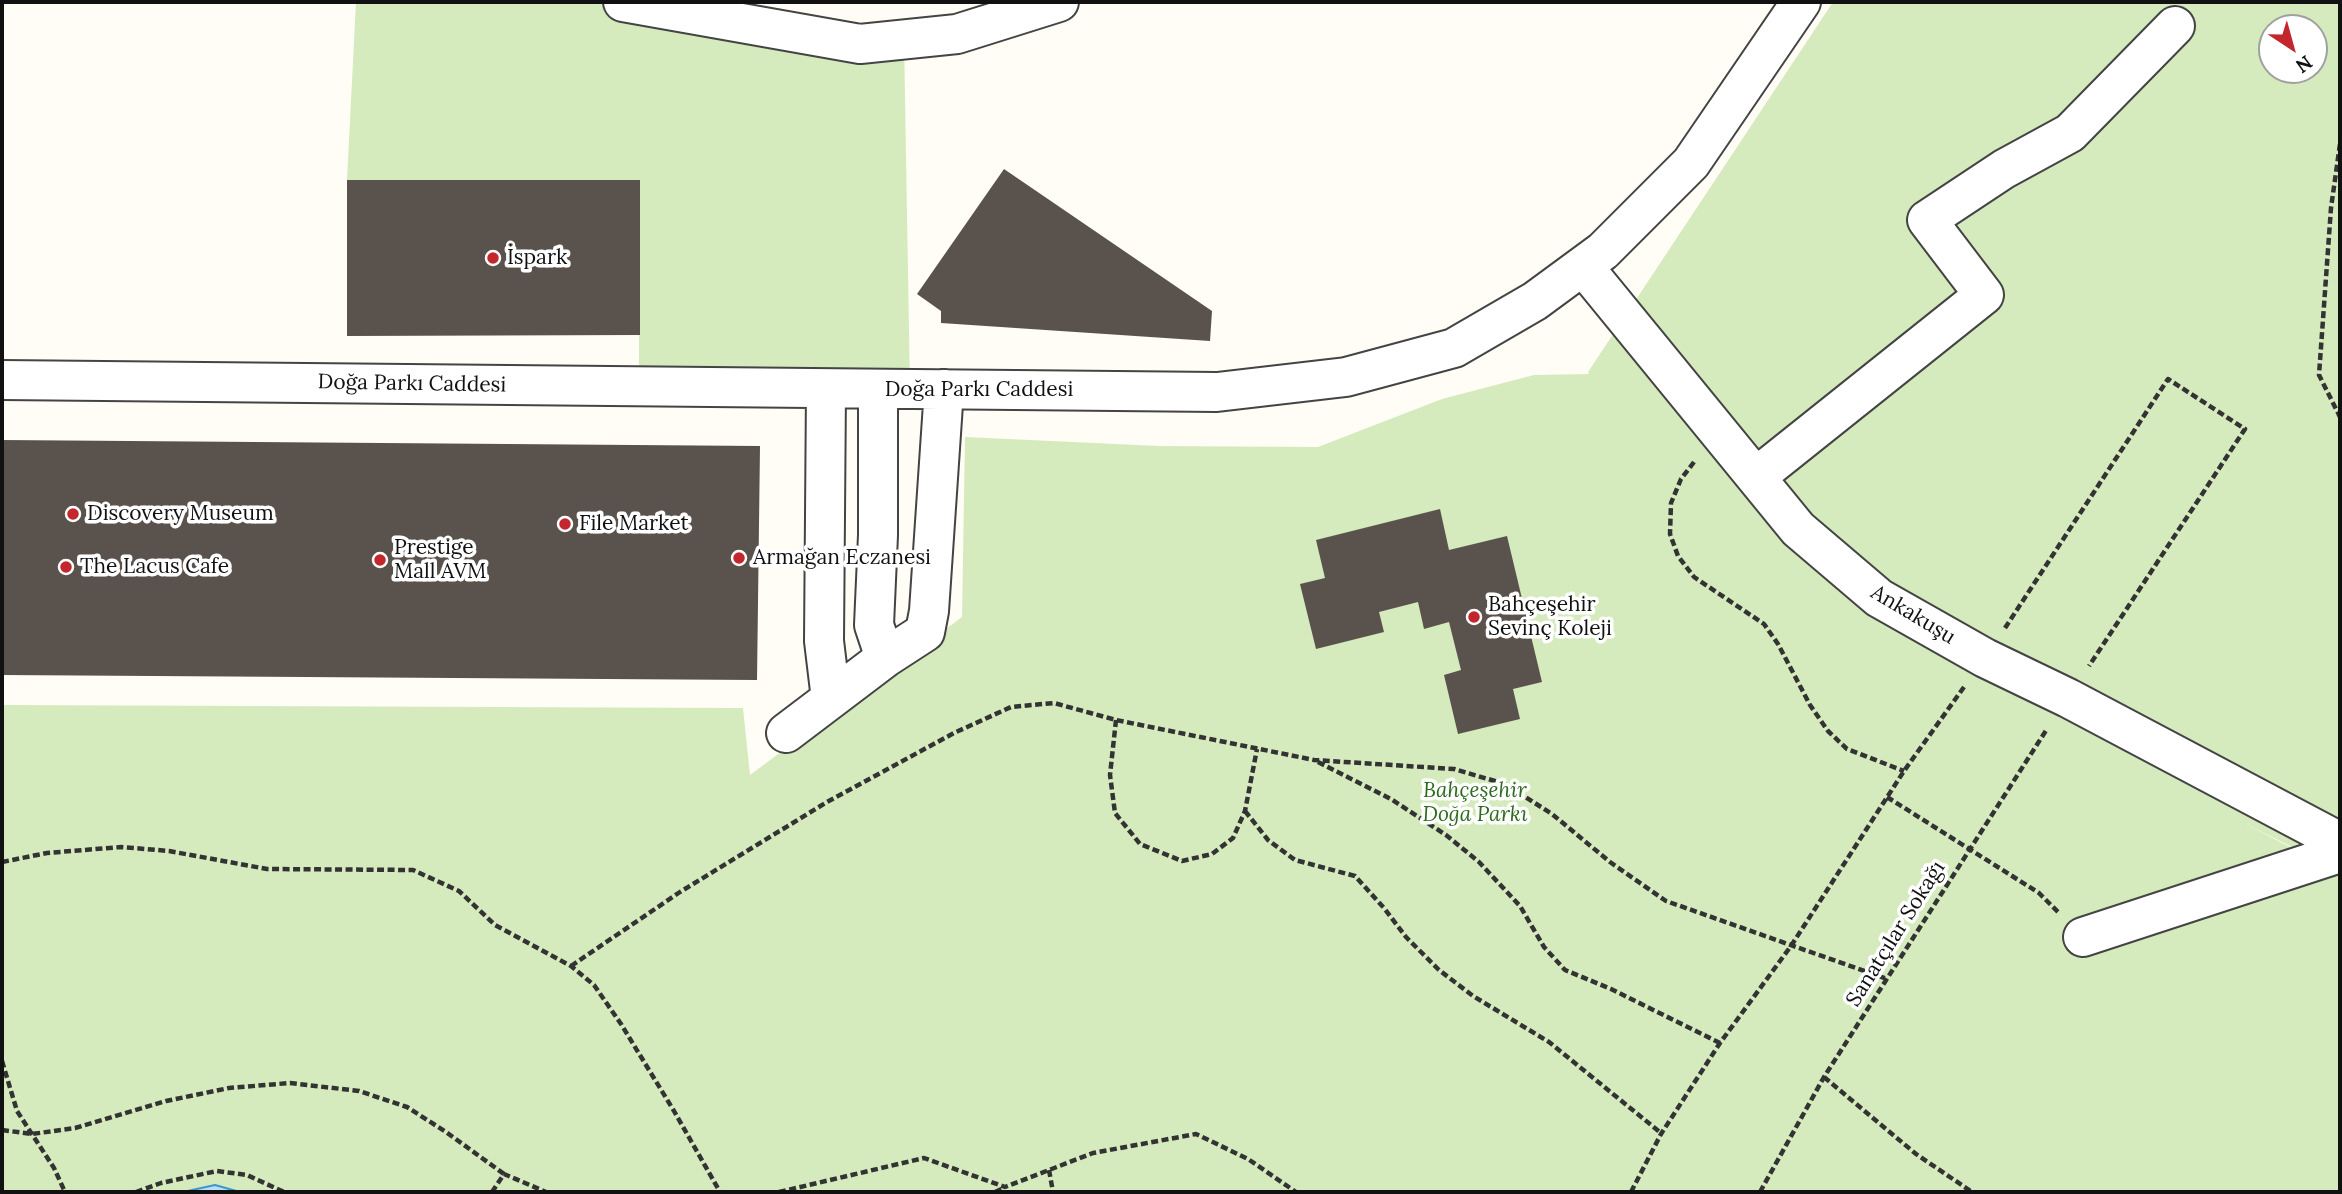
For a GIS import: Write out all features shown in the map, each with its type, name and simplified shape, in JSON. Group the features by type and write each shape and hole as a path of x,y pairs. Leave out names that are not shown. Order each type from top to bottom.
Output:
{"street":[{"path":"623,2 860,44 957,34 1059,2"},
{"name":"Doğa Parkı Caddesi","path":"2,380 1217,392 1346,377 1454,348 1535,301 1603,251 1691,163 1801,2"},
{"path":"1756,477 1984,295 1927,220 2004,169 2070,133 2175,26"},
{"name":"Ankakuşu","path":"1583,266 1798,529 1879,598 1985,658 2068,698 2340,842"},
{"path":"826,389 824,641 831,699"},
{"path":"786,733 885,658 925,632 929,611 944,389"},
{"path":"878,390 878,535 874,625 885,658"},
{"path":"2083,937 2340,853"}],"path":[{"path":"2340,144 2331,208 2319,376 2340,418"},
{"name":"Sanatçılar Sokağı","path":"1760,1192 1824,1077 1969,847 2245,429 2168,379 1985,658"},
{"path":"1718,430 1681,479 1671,503 1670,534 1678,556 1694,577 1764,624 1778,644 1810,705 1828,731 1847,749 1904,771"},
{"path":"1631,1192 1661,1134 1720,1043 1791,946 1904,771 1985,658"},
{"path":"571,966 680,892 827,802 954,733 1011,707 1054,703 1116,720 1314,760 1454,769 1505,784 1552,814 1610,862 1666,901 1886,979"},
{"path":"1116,720 1110,775 1115,814 1140,844 1182,861 1212,854 1233,838 1245,811 1257,748"},
{"path":"1314,760 1391,799 1446,835 1479,862 1520,906 1544,947 1565,970 1611,989 1720,1043"},
{"path":"1887,797 2039,893 2083,937"},
{"path":"1245,811 1268,840 1295,860 1355,876 1406,937 1439,970 1473,996 1549,1042 1661,1134"},
{"path":"2,862 47,853 121,847 169,851 267,869 413,870 459,891 495,925 571,966 594,985 621,1024 720,1192"},
{"path":"2,1065 17,1111 54,1168 65,1192"},
{"path":"1824,1077 1916,1154 1972,1192"},
{"path":"2,1130 32,1134 75,1128 166,1101 229,1088 290,1083 359,1091 407,1107 503,1174 545,1192"},
{"path":"995,1192 1093,1153 1196,1134 1248,1159 1296,1192"},
{"path":"779,1192 924,1158 1005,1187"},
{"path":"1049,1170 1053,1192"},
{"path":"136,1192 161,1183 217,1171 247,1175 284,1192"},
{"path":"492,1192 503,1174"}],"green space":[{"path":"356,2 623,2 904,39 910,389 639,386 639,180 347,180"},
{"name":"Bahçeşehir Doğa Parkı","path":"1833,2 2340,2 2340,871 2240,821 2340,873 2340,1192 2,1192 2,705 743,708 750,775 962,617 965,437 1159,446 1318,447 1442,399 1534,375 1589,374"}],"water":[{"path":"215,1185 240,1192 183,1192"}],"building":[{"path":"1004,169 1212,311 1210,341 941,323 941,311 917,294"},
{"name":"İspark","path":"347,180 640,180 640,335 347,336"},
{"name":"Prestige Mall AVM","path":"2,440 760,446 757,680 2,675"},
{"name":"Bahçeşehir Sevinç Koleji","path":"1440,509 1449,550 1507,536 1542,682 1513,689 1520,719 1458,734 1444,675 1461,670 1449,622 1424,629 1418,602 1379,612 1384,632 1316,649 1300,584 1325,578 1316,540"}],"place":[{"name":"İspark","path":"493,258"},
{"name":"Discovery Museum","path":"73,514"},
{"name":"File Market","path":"565,524"},
{"name":"Armağan Eczanesi","path":"739,558"},
{"name":"Prestige Mall AVM","path":"380,560"},
{"name":"The Lacus Cafe","path":"66,567"},
{"name":"Bahçeşehir Sevinç Koleji","path":"1474,617"}]}
